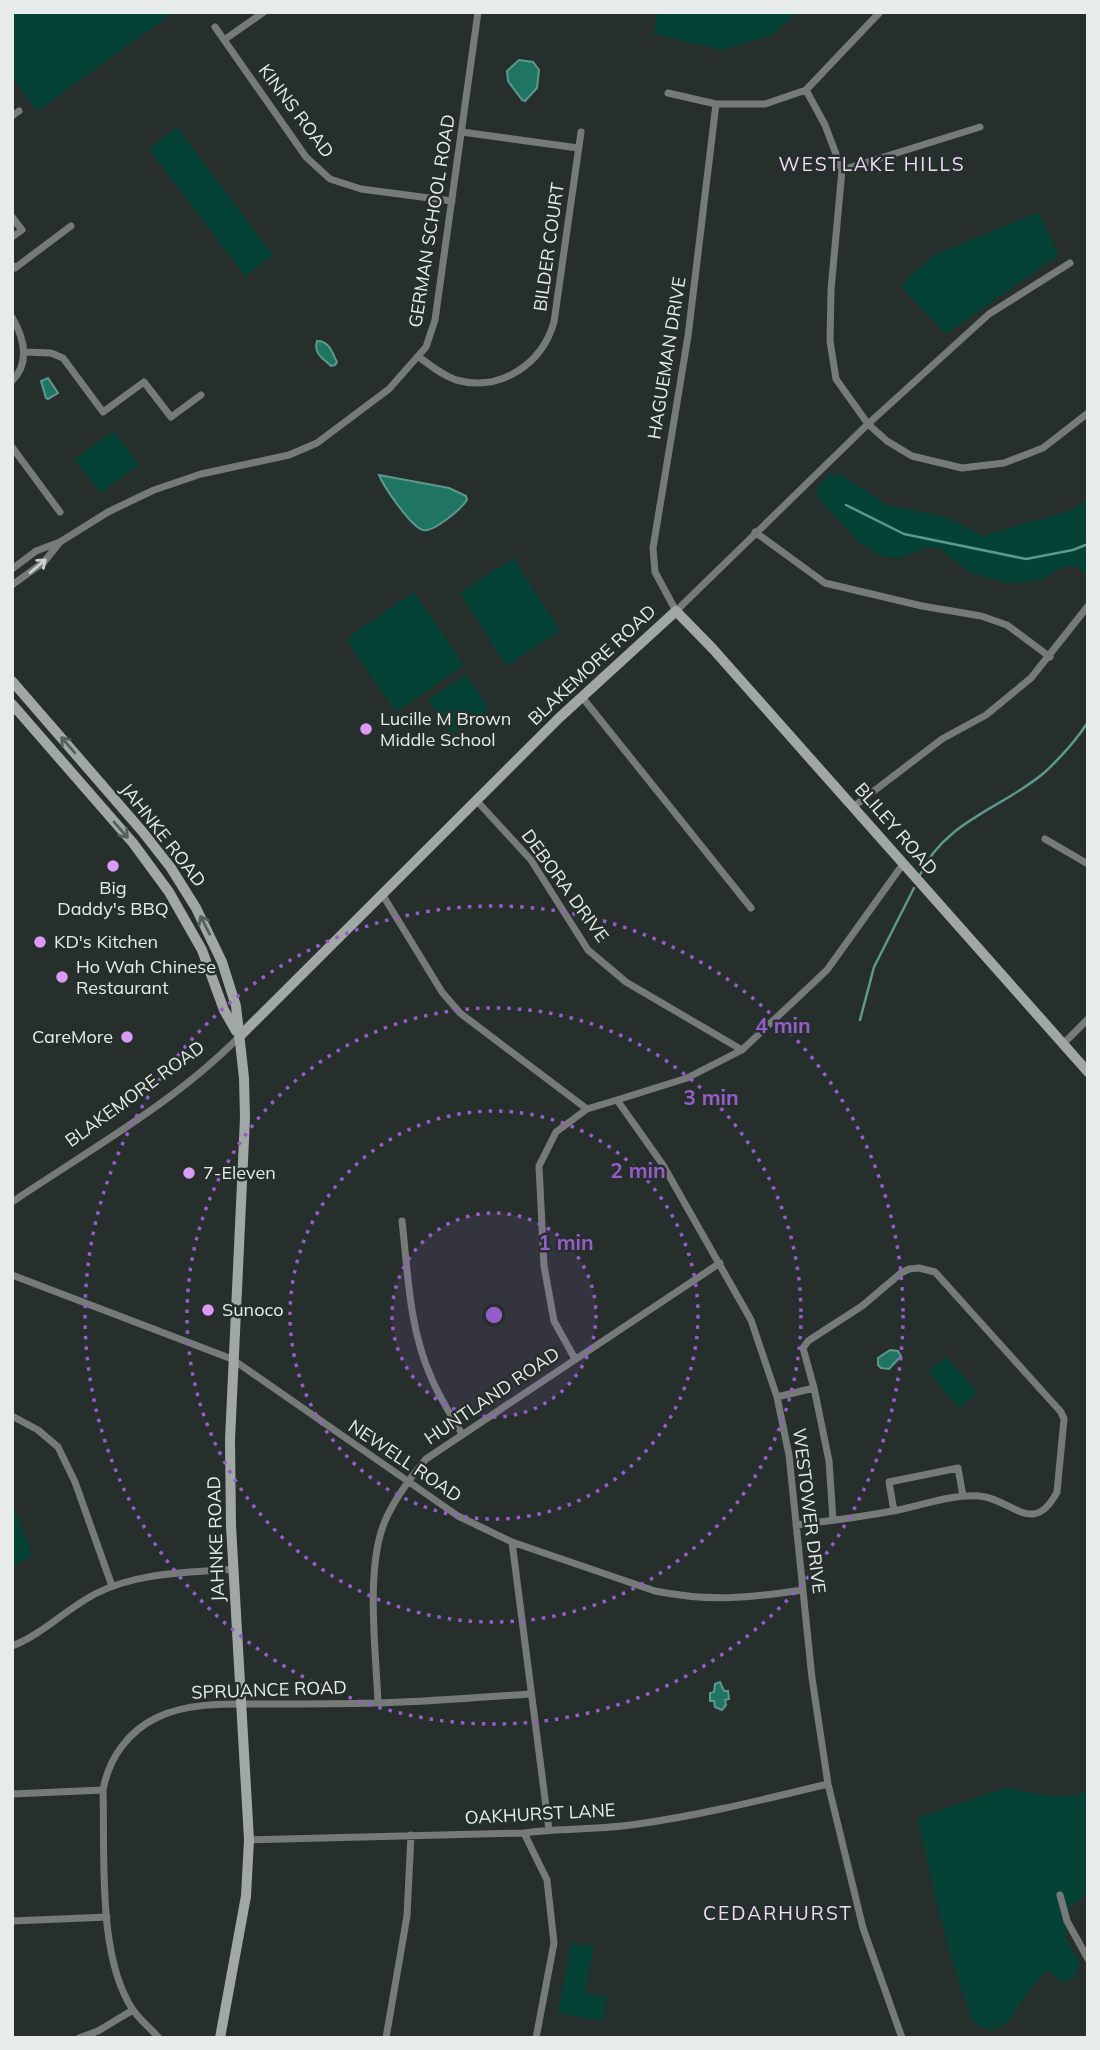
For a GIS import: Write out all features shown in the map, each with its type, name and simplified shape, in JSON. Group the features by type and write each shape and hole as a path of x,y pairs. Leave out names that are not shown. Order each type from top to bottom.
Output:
{"main road":[{"name":"BLAKEMORE ROAD","path":"239,1037 476,800 676,611"},
{"name":"BLILEY ROAD","path":"676,611 713,649 1088,1072"},
{"name":"JAHNKE ROAD","path":"12,681 142,831 187,893 210,934 236,1006 244,1078 245,1118 230,1440 234,1569 249,1840 246,1896 220,2038"},
{"name":"JAHNKE ROAD","path":"12,705 138,850 169,892 200,946 225,1010 239,1037"}],"street":[{"path":"224,40 264,12"},
{"name":"GERMAN SCHOOL ROAD","path":"12,569 36,551 60,542 108,512 154,490 201,474 280,458 307,449 380,398 419,357 430,338 435,320 478,12"},
{"path":"668,93 716,104 765,104 806,90 880,12"},
{"name":"KINNS ROAD","path":"215,27 306,157 330,179 361,188 452,201"},
{"path":"806,90 825,125 842,170 831,290 830,341 835,379 867,424 887,441 912,456 962,468 1004,463 1043,448 1088,413"},
{"name":"HAGUEMAN DRIVE","path":"676,611 655,572 653,548 688,336 716,104"},
{"path":"12,116 19,111"},
{"path":"842,170 980,127"},
{"path":"462,132 579,148"},
{"name":"BILDER COURT","path":"419,357 447,376 478,383 513,375 541,351 554,322 581,132"},
{"path":"12,217 22,230 12,237"},
{"path":"12,265 15,268 71,226"},
{"name":"BLAKEMORE ROAD","path":"676,611 867,424 989,314 1070,263"},
{"path":"12,317 20,333 24,352 22,368 12,381"},
{"path":"24,352 51,353 63,358 103,412 144,382 171,417 201,396"},
{"path":"12,447 60,512"},
{"path":"755,532 825,583 922,606 981,616 1007,625 1050,657"},
{"name":"GERMAN SCHOOL ROAD","path":"12,585 44,562 60,542"},
{"path":"853,807 942,739 986,715 1031,678 1088,606"},
{"path":"582,697 751,908"},
{"name":"DEBORA DRIVE","path":"476,800 531,860 588,950 626,982 742,1050"},
{"path":"1045,839 1088,864"},
{"path":"575,1359 554,1321 544,1266 539,1166 556,1132 587,1109 687,1077 742,1050 827,970 903,864"},
{"path":"382,894 451,1003 468,1021 587,1109"},
{"path":"1063,1044 1088,1019"},
{"name":"BLAKEMORE ROAD","path":"12,1202 155,1106 239,1037"},
{"name":"WESTOWER DRIVE","path":"617,1100 663,1165 751,1320 777,1397 789,1455 820,1736 828,1784 863,1928 902,2038"},
{"path":"402,1221 412,1308 421,1350 441,1398 463,1434"},
{"name":"HUNTLAND ROAD","path":"378,1703 373,1565 384,1522 406,1482 426,1459 720,1264"},
{"path":"796,1525 833,1520 894,1511 964,1496 986,1496 1026,1515 1040,1513 1051,1503 1056,1492 1063,1419 1061,1412 935,1272 919,1268 901,1273 862,1306 808,1341 803,1348 829,1461 833,1520"},
{"name":"NEWELL ROAD","path":"12,1275 232,1359 458,1516 512,1542 655,1591 674,1595 747,1598 803,1590"},
{"path":"777,1397 814,1388"},
{"path":"12,1416 38,1430 58,1447 75,1482 112,1587"},
{"path":"894,1511 889,1482 958,1468 964,1496"},
{"path":"512,1542 549,1830"},
{"path":"12,1646 89,1597 112,1587 147,1576 234,1569"},
{"name":"SPRUANCE ROAD","path":"159,2038 133,2010 111,1956 107,1917 103,1790 107,1771 118,1751 135,1730 159,1716 188,1707 378,1703 531,1694"},
{"name":"OAKHURST LANE","path":"249,1840 524,1833 639,1824 718,1810 828,1784"},
{"path":"12,1794 103,1790"},
{"path":"524,1833 547,1880 554,1943 536,2038"},
{"path":"386,2038 407,1916 411,1835"},
{"path":"1060,1895 1067,1920 1088,1959"},
{"path":"12,1922 107,1917"},
{"path":"79,2038 98,2031 133,2010"}],"shaded area":[{"path":"12,12 174,12 37,111 12,77"},
{"path":"657,12 797,12 772,35 722,50 654,34"},
{"path":"519,60 533,62 539,70 537,88 525,101 508,81 507,71"},
{"path":"177,127 273,255 245,276 149,149"},
{"path":"1039,212 1058,256 946,334 904,290 902,284 932,256"},
{"path":"317,341 330,348 337,362 335,365 331,366 320,356"},
{"path":"48,378 58,393 48,399 41,381"},
{"path":"114,431 139,465 100,493 75,459"},
{"path":"379,475 449,488 466,496 467,500 440,524 423,530 405,514"},
{"path":"829,475 841,475 889,506 944,516 984,536 1072,510 1088,499 1088,576 1076,566 1063,567 1042,580 1010,584 969,572 940,549 928,547 901,558 882,557 860,543 820,500 816,488"},
{"path":"514,558 560,631 506,666 460,593"},
{"path":"414,592 464,665 396,712 348,643 351,635"},
{"path":"466,674 489,709 451,734 428,700"},
{"path":"890,1350 898,1351 901,1356 889,1369 881,1368 878,1358"},
{"path":"946,1357 977,1392 960,1408 928,1372"},
{"path":"12,1502 32,1554 12,1568"},
{"path":"720,1682 724,1691 728,1691 729,1699 725,1700 726,1705 722,1710 715,1707 714,1701 710,1701 710,1693 714,1692 715,1684"},
{"path":"1008,1787 1059,1796 1088,1791 1088,1894 1069,1907 1066,1939 1080,1963 1075,1977 1062,1982 1048,1970 1030,1989 1008,2022 991,2031 974,2023 964,1998 917,1818"},
{"path":"571,1943 594,1946 585,1993 607,1997 603,2021 558,2013"}],"waterway":[{"path":"846,505 904,534 1026,559 1073,550 1088,544"},
{"path":"920,875 944,841 976,816 1045,772 1088,722"},
{"path":"860,1020 874,967 914,888"}],"place":[{"name":"Lucille M Brown Middle School","path":"366,729"},
{"name":"Big Daddy's BBQ","path":"113,866"},
{"name":"KD's Kitchen","path":"40,942"},
{"name":"Ho Wah Chinese Restaurant","path":"62,977"},
{"name":"CareMore","path":"127,1037"},
{"name":"7-Eleven","path":"189,1173"},
{"name":"Sunoco","path":"208,1310"}],"district":[{"name":"WESTLAKE HILLS","path":"872,164"},
{"name":"CEDARHURST","path":"778,1913"}]}
